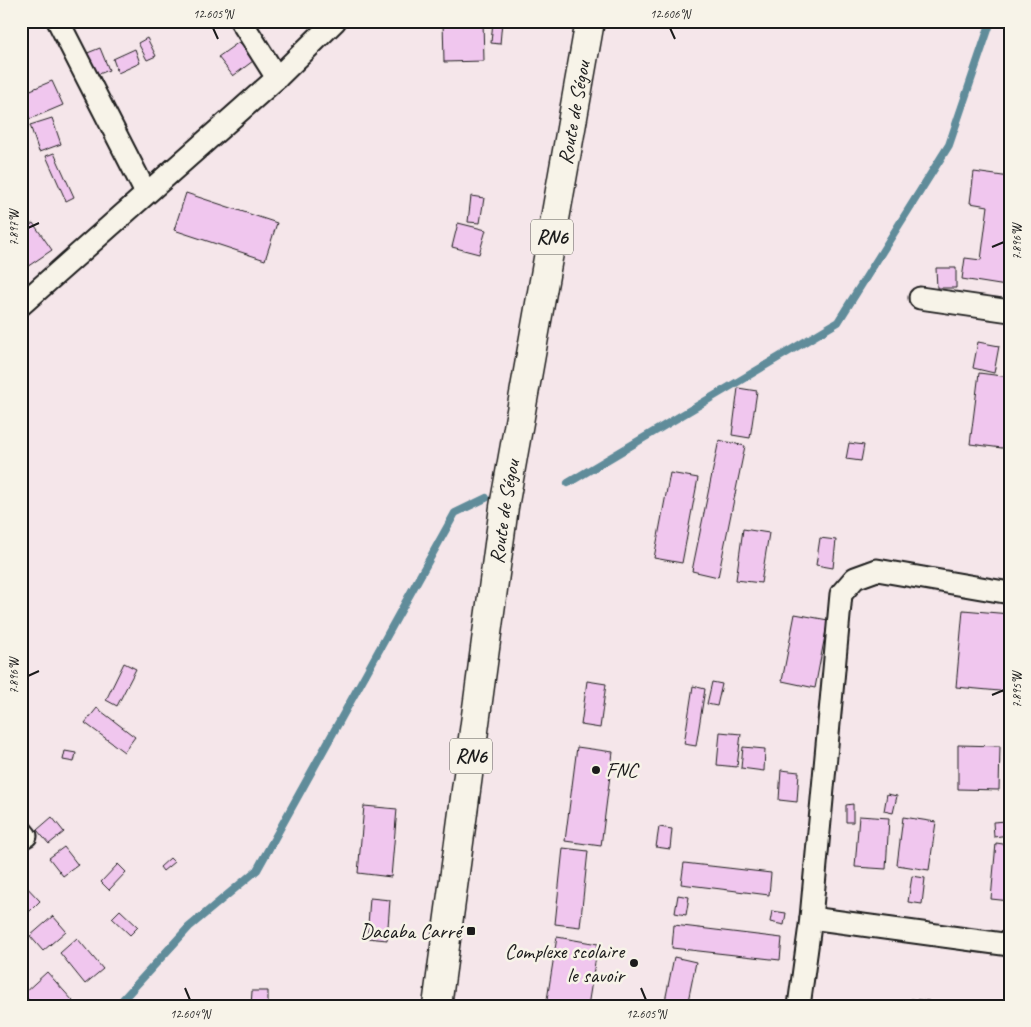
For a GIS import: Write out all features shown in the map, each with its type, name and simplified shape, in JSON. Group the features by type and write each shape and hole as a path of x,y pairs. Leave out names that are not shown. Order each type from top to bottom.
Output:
{"highway":[{"name":"Route de Ségou","path":"437,1006 504,507 590,21"}],"street":[{"path":"58,21 146,193"},
{"path":"240,21 277,78"},
{"path":"21,305 277,78 336,21"},
{"path":"920,298 1010,311"},
{"path":"800,1006 811,918 841,594 855,578 877,570 1010,593"},
{"path":"811,918 1010,945"}],"building":[{"path":"116,21 132,21 118,27"},
{"path":"443,21 483,21 484,61 444,62"},
{"path":"493,21 502,21 500,44 491,43"},
{"path":"147,38 156,56 147,60 138,43"},
{"path":"239,42 253,61 233,76 218,57"},
{"path":"100,48 109,70 94,76 85,54"},
{"path":"135,49 140,63 118,73 113,59"},
{"path":"52,81 63,105 30,119 21,100 21,94"},
{"path":"52,118 61,144 39,152 30,125"},
{"path":"54,153 74,197 66,201 46,156"},
{"path":"974,172 1010,177 1010,261 1006,286 962,279 965,258 981,260 988,206 970,203"},
{"path":"186,193 277,223 265,260 174,230"},
{"path":"471,196 484,198 480,223 468,222"},
{"path":"33,223 52,250 21,271 21,232"},
{"path":"458,223 486,230 479,254 452,247"},
{"path":"936,268 956,268 956,288 937,288"},
{"path":"978,342 999,346 994,373 973,368"},
{"path":"979,373 1010,377 1010,449 970,444"},
{"path":"738,388 757,391 750,438 732,435"},
{"path":"719,440 745,446 718,577 692,571"},
{"path":"849,443 864,445 861,461 846,459"},
{"path":"670,473 698,478 682,563 654,558"},
{"path":"743,529 769,533 761,583 736,580"},
{"path":"820,538 836,540 833,568 816,565"},
{"path":"963,610 1010,614 1010,692 956,687"},
{"path":"795,614 828,620 815,688 782,681"},
{"path":"124,663 136,669 117,706 106,700"},
{"path":"587,681 606,684 600,728 581,725"},
{"path":"712,682 722,684 717,706 707,704"},
{"path":"693,686 705,689 696,746 684,744"},
{"path":"97,708 135,737 124,752 85,723"},
{"path":"720,732 741,734 737,767 717,765"},
{"path":"958,745 1000,746 999,790 958,789"},
{"path":"577,747 613,752 601,846 565,841"},
{"path":"743,747 765,749 764,771 741,768"},
{"path":"65,751 76,753 74,762 63,760"},
{"path":"781,770 799,772 797,802 779,800"},
{"path":"887,794 897,796 893,813 884,811"},
{"path":"853,804 853,822 846,822 846,805"},
{"path":"364,806 397,809 391,877 358,873"},
{"path":"859,816 889,818 886,869 855,867"},
{"path":"52,817 64,832 49,844 37,830"},
{"path":"903,817 936,822 929,870 897,865"},
{"path":"1007,821 1008,835 994,837 993,822"},
{"path":"659,827 672,829 670,849 656,847"},
{"path":"996,843 1010,845 1010,901 991,899"},
{"path":"64,847 78,865 63,876 49,858"},
{"path":"563,848 588,851 580,927 555,924"},
{"path":"170,858 174,862 163,871 160,867"},
{"path":"684,863 771,873 769,895 681,884"},
{"path":"118,864 126,872 109,890 101,882"},
{"path":"912,876 925,878 922,904 908,902"},
{"path":"22,882 40,901 29,912 21,904"},
{"path":"678,895 689,897 686,915 675,913"},
{"path":"370,898 390,900 387,940 367,938"},
{"path":"120,910 138,927 130,935 112,918"},
{"path":"772,911 786,913 784,925 770,922"},
{"path":"53,916 66,931 43,951 30,936"},
{"path":"674,925 782,938 780,960 672,948"},
{"path":"557,937 598,944 588,1006 546,1006"},
{"path":"77,938 103,969 85,984 60,953"},
{"path":"674,957 696,962 687,1006 664,1006"},
{"path":"47,972 73,1001 68,1006 34,1006 23,994"},
{"path":"252,991 268,991 268,1006 251,1006"},
{"path":"911,999 929,1001 928,1006 910,1006"}],"waterway":[{"path":"568,483 838,322 949,145 991,21"},
{"path":"117,1006 189,927 257,870 455,513 486,498"}],"place":[{"name":"FNC","path":"596,770"},
{"name":"Dacaba Carré","path":"471,931"},
{"name":"Complexe scolaire le savoir","path":"634,963"}]}
